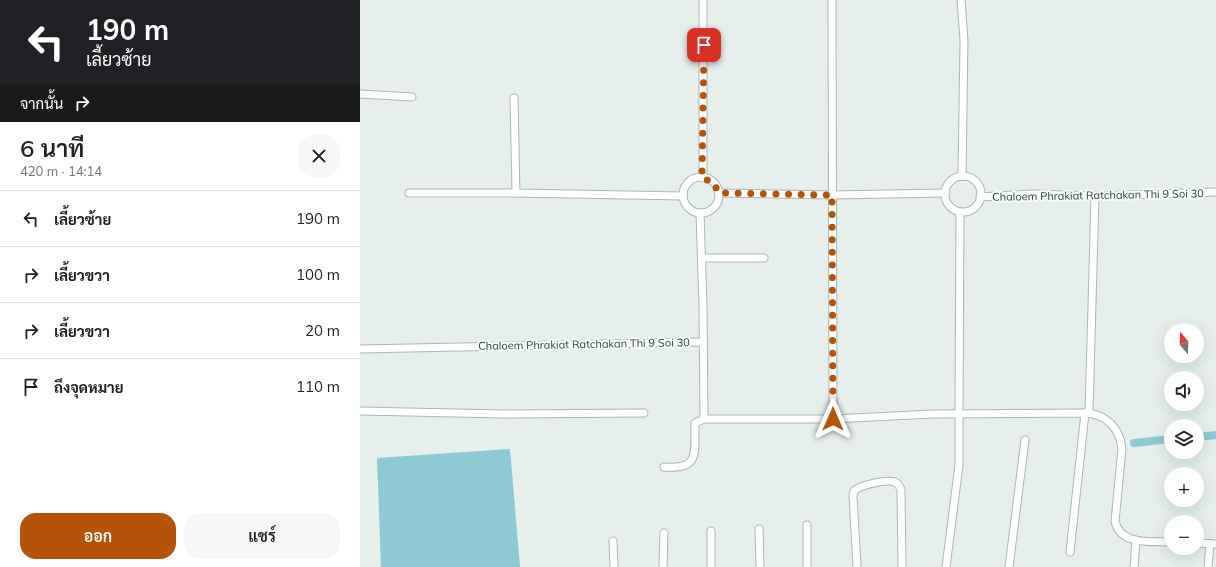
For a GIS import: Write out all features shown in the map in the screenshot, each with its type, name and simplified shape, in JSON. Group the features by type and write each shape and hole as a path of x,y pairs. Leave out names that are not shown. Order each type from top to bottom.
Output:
{"street":[{"path":"702,178 703,0"},
{"path":"832,0 833,419"},
{"path":"961,0 964,40 962,176"},
{"path":"360,94 412,97"},
{"path":"514,98 516,193"},
{"path":"962,176 973,179 980,188 980,197 977,206 966,212 960,212 950,208 945,199 944,193 948,183 962,176"},
{"path":"702,178 713,182 719,193 714,207 710,211 700,213 691,210 685,204 683,196 687,184 691,180 702,178"},
{"name":"Chaloem Phrakiat Ratchakan Thi 9 Soi 30","path":"980,197 1033,194 1095,196 1216,192"},
{"path":"409,193 683,196"},
{"path":"719,193 832,195 944,193"},
{"path":"1070,552 1087,413 1095,196"},
{"path":"946,567 959,464 960,212"},
{"name":"Chaloem Phrakiat Ratchakan Thi 9 Soi 30","path":"360,349 702,342 702,258 700,213"},
{"path":"702,258 764,258"},
{"path":"702,342 704,418"},
{"path":"360,411 504,414 644,413"},
{"path":"664,467 684,467 690,464 693,459 695,423 704,418 833,419 959,413 1087,413 1104,417 1117,433 1121,442 1122,449 1115,521 1116,527 1124,536 1136,540 1164,542"},
{"path":"1009,567 1025,440"},
{"path":"857,567 854,491 862,486 891,482 896,482 901,490 902,567"},
{"path":"806,525 808,567"},
{"path":"759,529 760,567"},
{"path":"711,531 711,567"},
{"path":"663,567 664,533"},
{"path":"1134,567 1136,540"},
{"path":"613,541 614,567"},
{"path":"1208,567 1213,544"}],"water":[{"path":"510,449 520,567 381,567 377,458"}],"waterway":[{"path":"1204,436 1216,435"},
{"path":"1134,443 1164,440"}],"route":[{"path":"704,45 702,178 706,178 713,182 719,193 832,195 833,419"}]}
